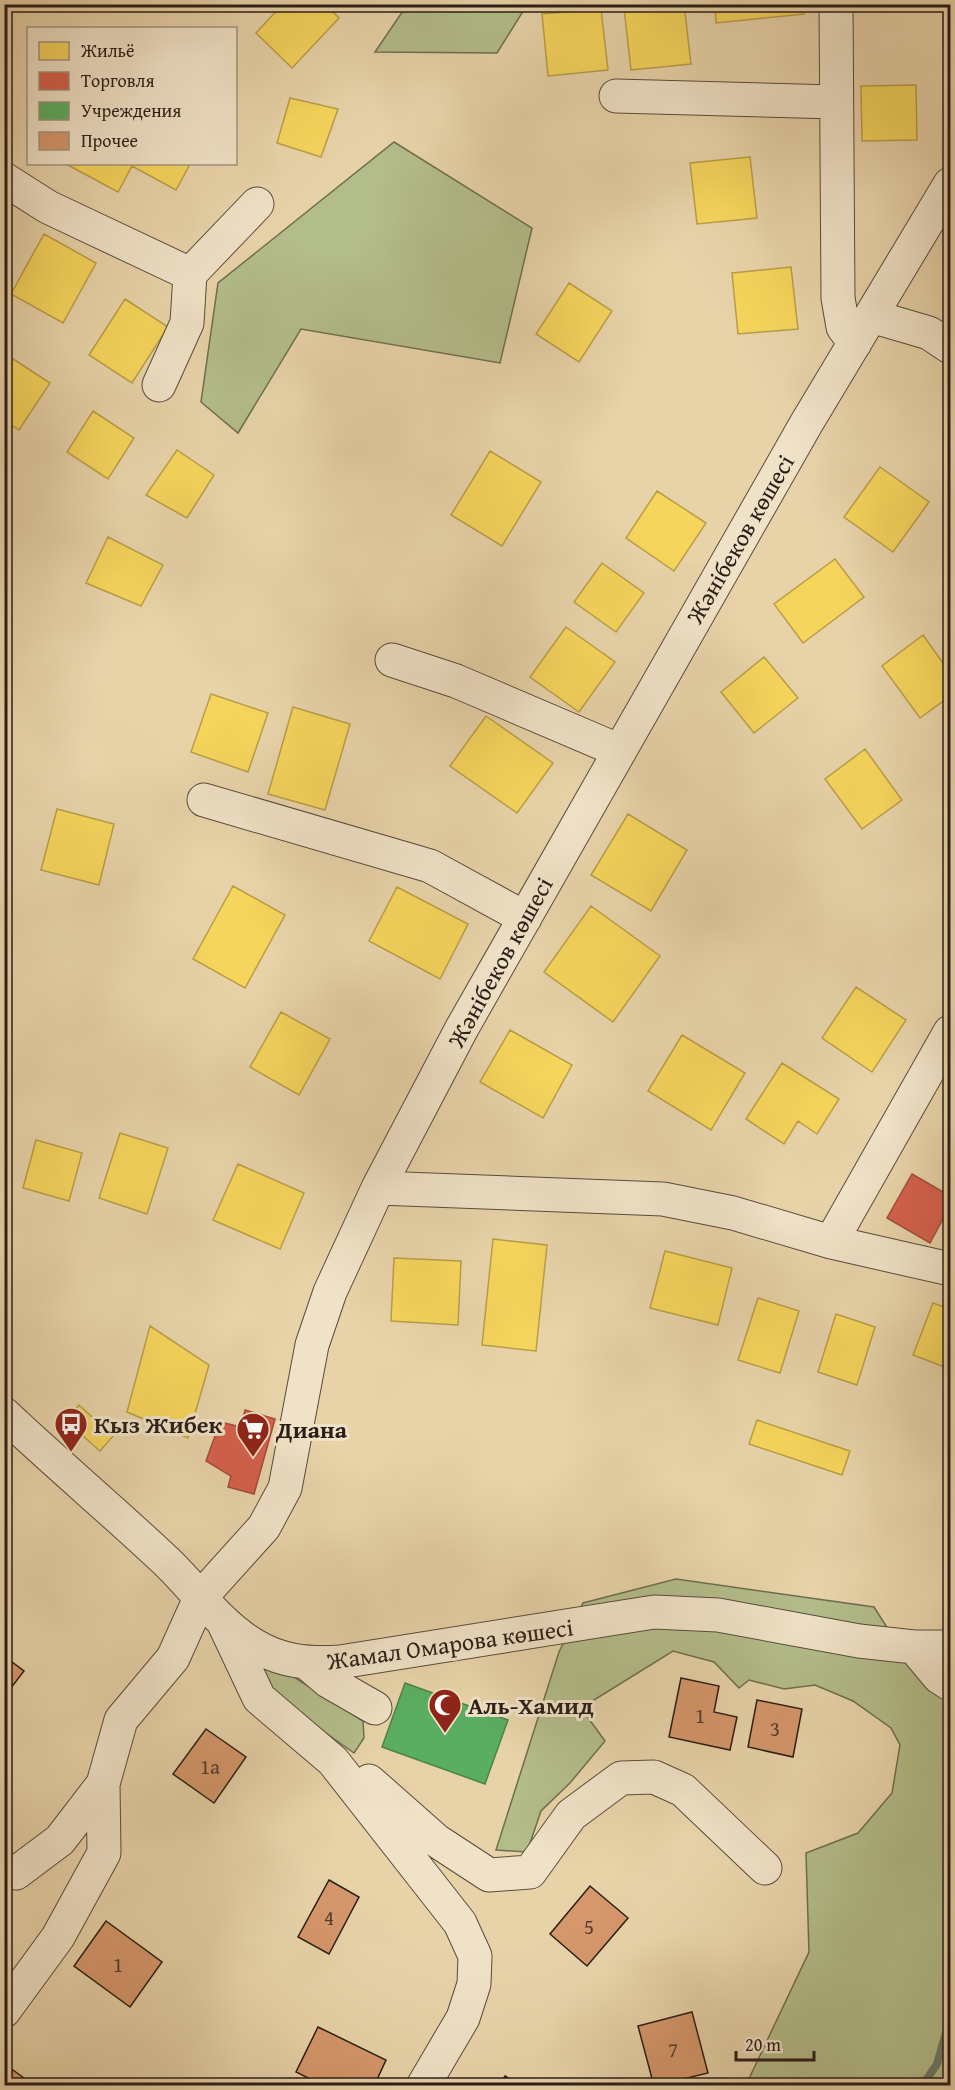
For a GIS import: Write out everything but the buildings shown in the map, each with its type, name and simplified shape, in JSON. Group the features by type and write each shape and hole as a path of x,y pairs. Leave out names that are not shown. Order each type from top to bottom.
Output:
{"street":[{"path":"836,4 838,298 843,327 929,333 951,347"},
{"path":"616,96 836,102"},
{"path":"4,179 48,207 190,274"},
{"name":"Жәнібеков көшесі","path":"103,1784 122,1720 173,1658 200,1598 264,1527 285,1488 312,1345 330,1292 378,1188 462,1028 863,329 951,184"},
{"path":"159,385 187,323 190,274 257,204"},
{"path":"392,660 456,681 620,751"},
{"path":"204,800 430,866 525,918"},
{"path":"831,1242 951,1032"},
{"path":"378,1188 663,1199 733,1213 831,1242 951,1269"},
{"name":"Жамал Омарова көшесі","path":"4,1414 167,1562 224,1624 253,1645 281,1658 308,1664 340,1662 654,1612 718,1615 859,1641 914,1647 951,1647"},
{"path":"224,1624 259,1698 333,1761 378,1786 437,1841 489,1875 530,1872 571,1815 621,1778 654,1777 683,1790 765,1868"},
{"path":"914,1647 939,1677 951,1684"},
{"path":"308,1664 328,1681 375,1708"},
{"path":"333,1761 460,1923 475,1956 474,1984 463,2018 423,2085"},
{"path":"16,1873 60,1840 103,1784"},
{"path":"4,2011 58,1937 104,1853 103,1784"}],"green space":[{"path":"407,5 527,5 497,53 375,52"},
{"path":"394,142 532,228 500,363 301,329 238,433 201,402 218,283"},
{"path":"676,1579 874,1607 918,1676 950,1701 950,2085 746,2085 809,1952 806,1853 858,1833 892,1793 900,1745 891,1728 853,1701 815,1685 784,1689 749,1680 739,1688 714,1662 673,1651 581,1708 605,1741 570,1783 541,1811 527,1852 496,1850 559,1652 583,1603"},
{"path":"239,1642 363,1721 364,1738 354,1753 282,1702"}],"waterway":[{"path":"922,2086 937,2064 950,2019"}],"place":[{"name":"Кыз Жибек","path":"71,1453"},
{"name":"Диана","path":"253,1458"},
{"name":"Аль-Хамид","path":"445,1734"}]}
